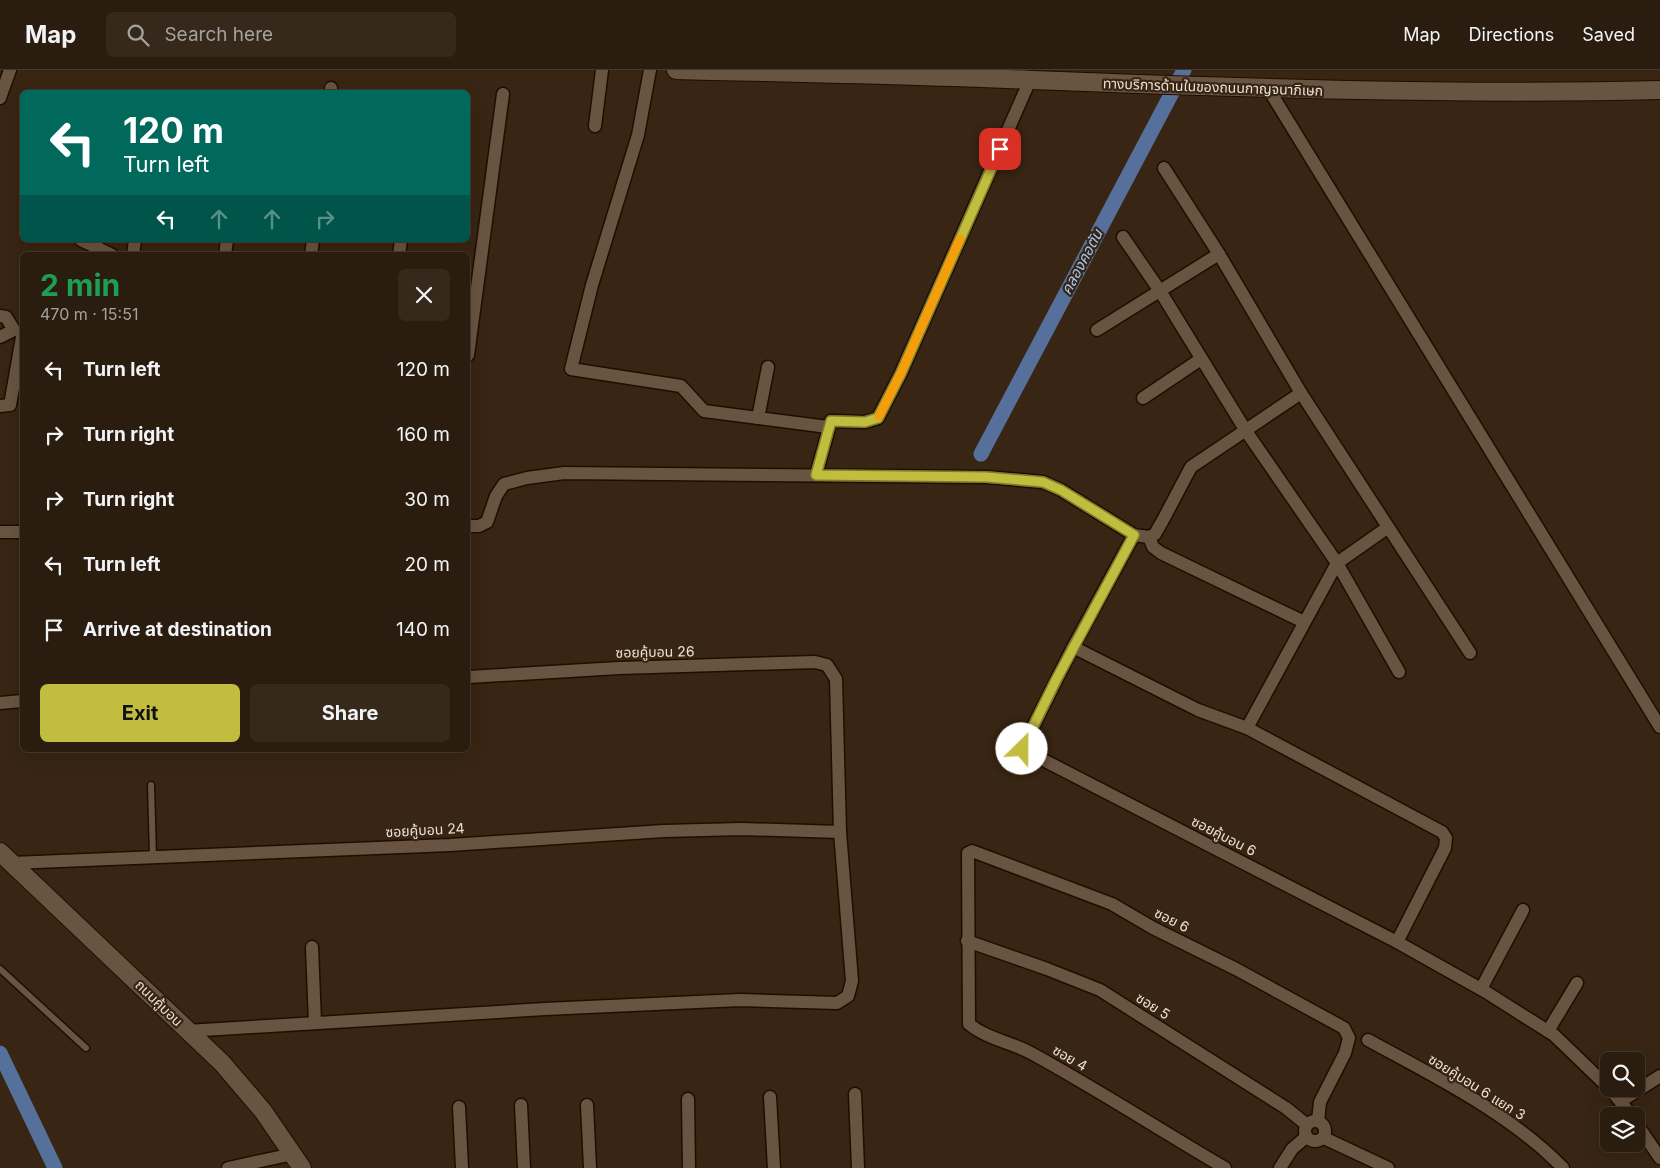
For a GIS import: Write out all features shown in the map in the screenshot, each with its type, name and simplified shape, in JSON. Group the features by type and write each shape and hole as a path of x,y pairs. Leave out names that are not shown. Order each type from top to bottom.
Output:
{"main road":[{"name":"ทางบริการด้านในของถนนกาญจนาภิเษก","path":"676,70 1030,80 1269,90 1520,93 1660,90"},
{"name":"ถนนคู้บอน","path":"5,860 222,1063 257,1104 297,1161"}],"street":[{"path":"0,98 10,70"},
{"path":"595,126 602,70"},
{"path":"650,70 638,135 592,285 571,369 681,386 697,406 704,411 828,427"},
{"path":"816,475 831,421 865,422 878,418 901,373 1030,80"},
{"path":"1269,90 1660,727"},
{"path":"470,340 503,94"},
{"path":"1164,168 1219,254 1301,393 1470,653"},
{"path":"1123,237 1160,291 1246,432 1337,564 1399,672"},
{"path":"85,242 106,252"},
{"path":"1097,330 1219,254"},
{"path":"0,316 6,317 20,333 10,405 0,406"},
{"path":"0,337 20,333"},
{"path":"1143,398 1201,359"},
{"path":"758,418 768,367"},
{"path":"470,526 479,526 487,522 496,496 504,484 527,478 564,473 986,477 1043,482 1061,490 1134,535 1149,537 1155,534 1164,520 1191,467 1246,432 1301,393"},
{"path":"1247,728 1337,564 1387,528"},
{"path":"0,532 20,532"},
{"name":"ซอยคู้บอน 6","path":"1134,535 1022,745 1025,753 1059,767 1397,942 1481,989 1548,1031 1600,1080"},
{"path":"1149,537 1153,547 1161,553 1304,622"},
{"path":"1073,647 1198,710 1247,728 1442,832 1446,838 1445,848 1397,942"},
{"name":"ซอยคู้บอน 26","path":"470,676 619,668 815,662 827,665 836,679 840,832"},
{"path":"0,703 20,702"},
{"name":"ซอยคู้บอน 24","path":"5,860 153,857 450,844 664,831 742,829 840,832"},
{"path":"187,1031 545,1009 740,1000 837,1003 848,996 852,981 840,832"},
{"name":"ซอย 6","path":"968,941 967,855 972,851 1112,904 1153,928 1236,969 1344,1028 1349,1038 1345,1052 1320,1102 1310,1128"},
{"path":"1481,989 1523,910"},
{"name":"ซอย 5","path":"968,941 1048,968 1100,990 1286,1108 1310,1128"},
{"name":"ซอย 4","path":"968,941 969,1024 979,1032 1028,1051 1140,1115 1225,1168"},
{"path":"312,947 315,1023"},
{"path":"1548,1031 1577,983"},
{"name":"ซอยคู้บอน 6 แยก 3","path":"1368,1040 1432,1075 1516,1128 1563,1168"},
{"path":"1622,1101 1660,1076"},
{"path":"856,1094 858,1168"},
{"path":"770,1096 774,1168"},
{"name":"ซอยคู้บอน 6","path":"1618,1097 1626,1107"},
{"path":"688,1099 690,1168"},
{"path":"521,1105 524,1168"},
{"path":"587,1105 590,1168"},
{"path":"459,1107 462,1168"},
{"path":"1310,1128 1312,1142 1318,1142 1324,1138"},
{"path":"1280,1168 1292,1149 1310,1128 1325,1128 1324,1138"},
{"path":"1645,1136 1660,1158"},
{"path":"1324,1138 1388,1168"},
{"path":"228,1168 297,1161"}],"lane":[{"path":"151,784 153,857"},
{"path":"0,969 86,1048"}],"waterway":[{"name":"คลองคอตัน","path":"981,454 1184,70"},
{"path":"0,1053 55,1168"}],"slow traffic":[{"path":"879,416 901,373 960,239"}],"route":[{"path":"1000,149 901,373 877,420 865,422 831,421 816,475 986,477 1016,478 1043,482 1061,490 1134,535 1073,647 1022,745 1022,749"}]}
